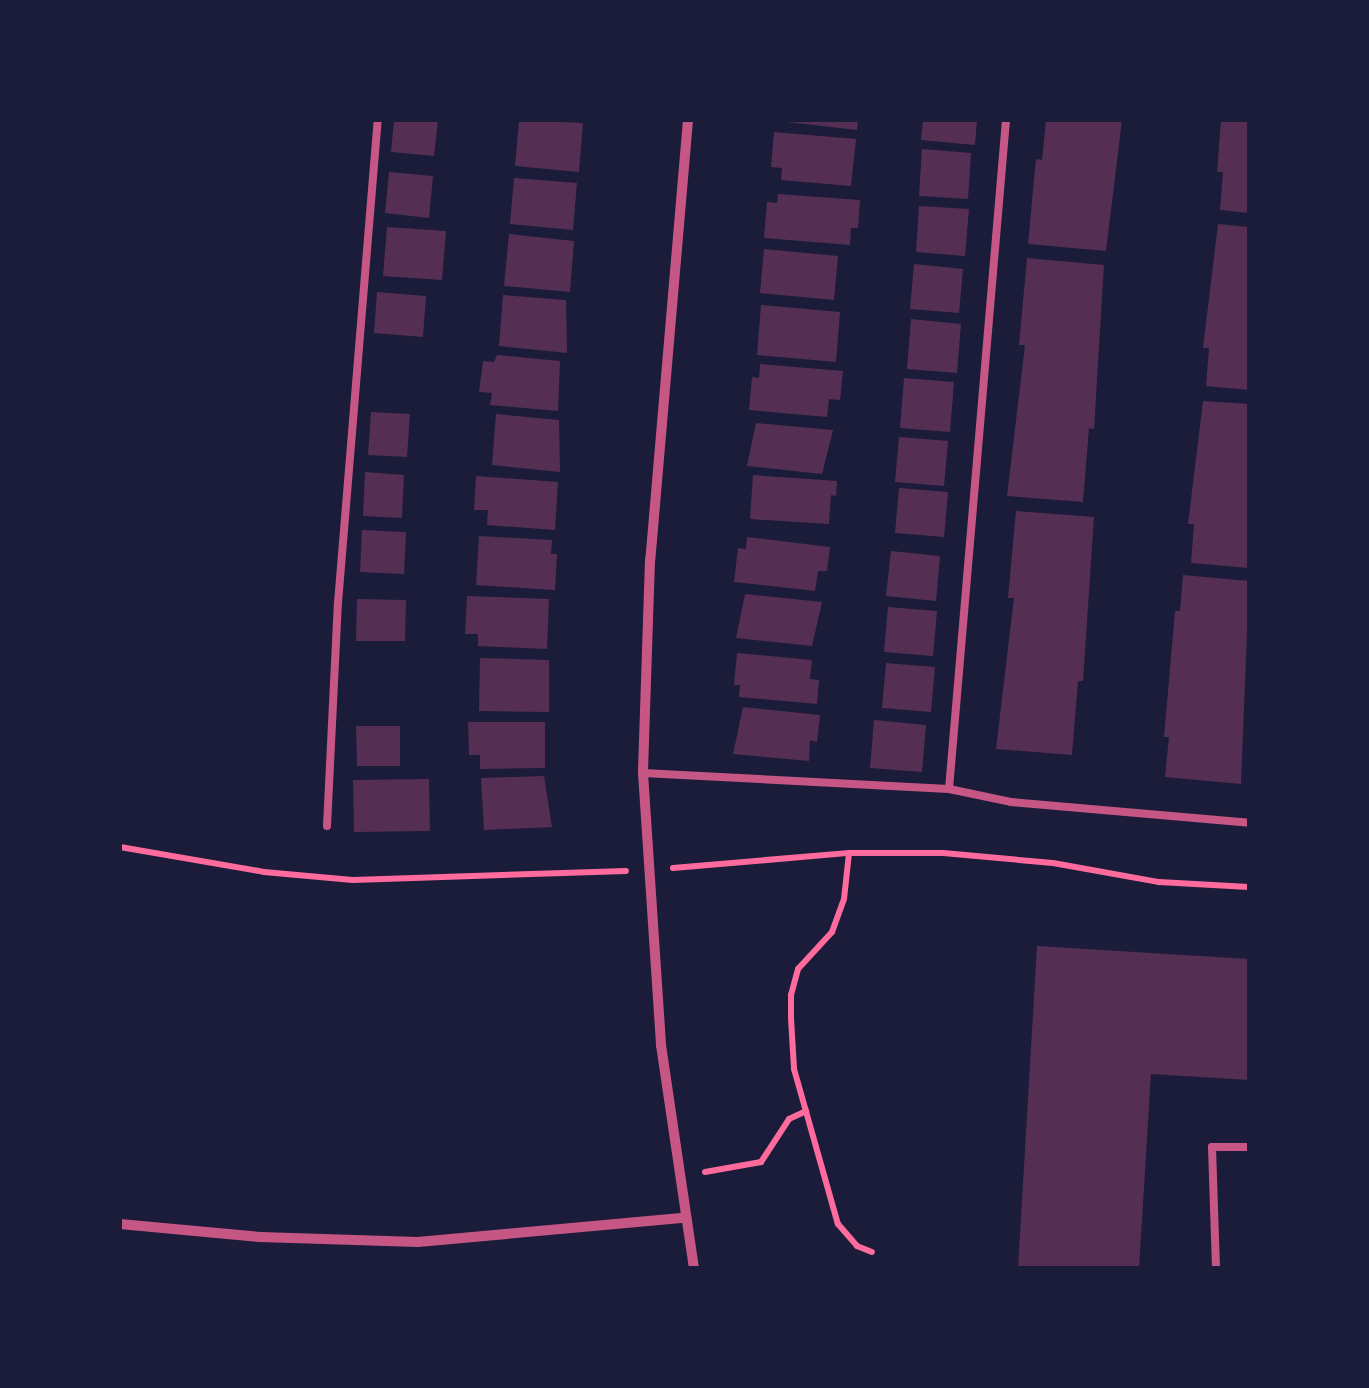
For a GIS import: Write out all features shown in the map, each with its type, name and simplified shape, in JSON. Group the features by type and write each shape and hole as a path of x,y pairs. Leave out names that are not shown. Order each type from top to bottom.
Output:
{"street":[{"path":"688,120 650,560 644,773 661,1045 694,1268"},
{"path":"120,1224 260,1237 418,1242 684,1218"}],"lane":[{"path":"327,826 338,603 378,120"},
{"path":"949,789 1006,120"},
{"path":"644,773 949,789 1011,802 1249,823"},
{"path":"1216,1268 1212,1146 1249,1147"}],"path":[{"path":"120,846 264,872 353,880 648,870 850,853 1000,856 1159,882 1249,887"},
{"path":"850,853 844,899 832,932 798,969 790,994 794,1069 838,1224 857,1246 872,1252"},
{"path":"679,1176 762,1162 789,1119 806,1111"}],"building":[{"path":"394,120 438,120 434,156 391,152"},
{"path":"519,120 583,123 579,172 515,166"},
{"path":"769,120 858,120 857,130"},
{"path":"923,120 977,120 975,145 921,140"},
{"path":"1046,120 1122,120 1106,251 1028,244 1036,159 1042,160"},
{"path":"1221,120 1249,120 1249,213 1220,210 1223,172 1217,172"},
{"path":"774,132 856,139 851,186 781,180 782,168 771,167"},
{"path":"922,149 971,153 968,199 919,196"},
{"path":"389,172 433,176 429,218 385,213"},
{"path":"514,178 577,183 573,230 510,224"},
{"path":"778,194 860,200 858,228 851,228 850,245 764,238 767,202 777,203"},
{"path":"919,206 969,209 965,256 916,252"},
{"path":"1218,224 1249,227 1249,390 1206,386 1209,348 1203,348"},
{"path":"387,227 446,231 442,280 383,276"},
{"path":"509,234 574,241 570,292 504,286"},
{"path":"764,249 838,256 834,300 760,293"},
{"path":"1027,258 1104,265 1094,429 1089,428 1083,502 1007,496 1025,345 1019,345"},
{"path":"914,264 963,269 959,313 910,309"},
{"path":"377,292 426,296 423,337 374,333"},
{"path":"503,295 566,300 567,353 499,346"},
{"path":"761,305 840,312 836,362 757,355"},
{"path":"911,319 961,324 957,373 907,369"},
{"path":"497,355 560,361 558,411 490,405 492,393 479,392 483,361 494,362"},
{"path":"760,364 843,371 840,400 829,399 827,417 749,410 752,377 759,378"},
{"path":"904,378 954,382 950,432 900,428"},
{"path":"1203,401 1249,404 1249,568 1191,563 1194,524 1188,524"},
{"path":"371,412 410,414 407,457 368,455"},
{"path":"496,414 559,420 560,472 492,465"},
{"path":"756,423 833,430 822,474 747,466"},
{"path":"899,437 948,441 944,486 895,482"},
{"path":"365,472 404,475 402,518 363,516"},
{"path":"753,475 837,481 836,496 831,495 829,524 750,519"},
{"path":"476,476 558,482 555,530 487,525 488,510 474,510"},
{"path":"899,488 948,492 944,537 895,533"},
{"path":"1016,511 1094,517 1083,681 1078,681 1072,755 996,749 1014,598 1008,598"},
{"path":"362,530 406,532 404,574 360,572"},
{"path":"479,536 552,540 551,554 557,554 555,590 476,585"},
{"path":"747,537 830,547 827,571 818,571 815,591 734,582 738,548 746,549"},
{"path":"891,551 940,556 936,601 886,596"},
{"path":"1183,575 1249,581 1241,784 1165,777 1169,737 1164,737 1175,611 1180,611"},
{"path":"745,594 822,602 812,646 736,638"},
{"path":"467,596 549,599 547,649 478,646 478,634 465,634"},
{"path":"357,599 406,600 405,641 356,641"},
{"path":"888,607 937,611 933,656 884,652"},
{"path":"737,653 812,660 810,679 819,680 817,704 739,697 740,685 734,685"},
{"path":"480,658 549,660 549,712 479,711"},
{"path":"886,663 935,667 931,712 882,708"},
{"path":"743,707 820,715 817,742 810,740 809,761 733,754"},
{"path":"874,720 926,725 922,772 870,768"},
{"path":"468,722 545,722 545,768 480,769 480,755 469,755"},
{"path":"356,726 400,726 400,766 357,766"},
{"path":"544,776 552,827 484,830 481,778"},
{"path":"429,779 430,831 354,832 353,780"},
{"path":"1037,946 1249,959 1249,1080 1151,1074 1139,1268 1018,1268"}]}
